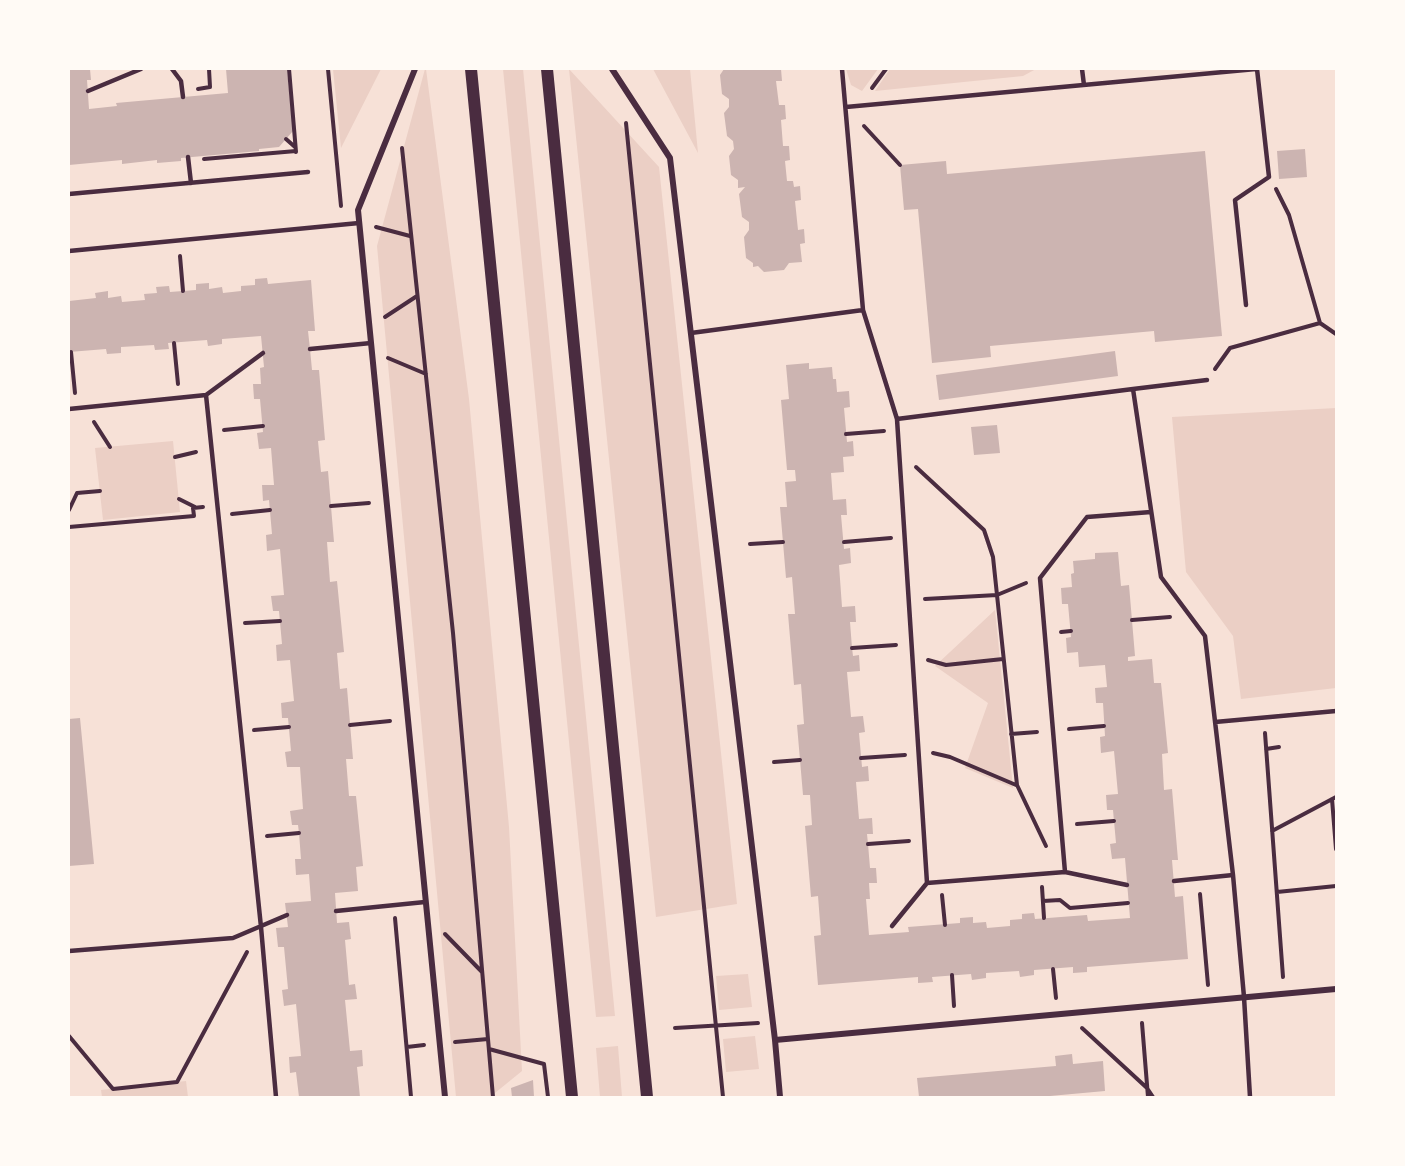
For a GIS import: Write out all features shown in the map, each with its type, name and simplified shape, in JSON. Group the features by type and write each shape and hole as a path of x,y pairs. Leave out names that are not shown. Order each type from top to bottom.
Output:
{"main road":[{"path":"471,69 572,1097"},
{"path":"547,69 647,1097"}],"street":[{"path":"415,69 358,210 424,902 445,1097"},
{"path":"612,69 670,158 780,1097"},
{"path":"775,1040 1336,989"}],"lane":[{"path":"88,91 141,69"},
{"path":"172,69 181,81 183,97"},
{"path":"842,69 863,310 897,419 927,883 892,926"},
{"path":"1082,69 1084,85"},
{"path":"846,107 1256,69 1269,177 1235,200 1246,305"},
{"path":"188,159 191,183"},
{"path":"69,194 308,172"},
{"path":"69,251 359,223"},
{"path":"692,333 863,310"},
{"path":"310,349 371,343"},
{"path":"69,409 206,394 263,353"},
{"path":"897,419 1207,380"},
{"path":"1134,389 1161,577 1205,636 1233,875 1250,1097"},
{"path":"206,394 261,927 276,1097"},
{"path":"1065,872 1040,578 1087,517 1151,512"},
{"path":"1215,722 1336,711"},
{"path":"927,883 1065,872 1127,885"},
{"path":"1174,881 1233,875"},
{"path":"336,911 424,902"},
{"path":"69,951 233,938 287,915"}],"path":[{"path":"182,90 210,87 209,69"},
{"path":"289,69 298,173"},
{"path":"328,69 342,224"},
{"path":"846,107 900,165"},
{"path":"626,119 723,1097"},
{"path":"286,139 296,149"},
{"path":"402,145 453,633 493,1097"},
{"path":"188,159 296,149"},
{"path":"1269,177 1289,214 1320,323 1336,334"},
{"path":"359,223 410,236"},
{"path":"179,240 183,291"},
{"path":"370,328 417,296"},
{"path":"1207,380 1230,348 1320,323"},
{"path":"174,343 179,398"},
{"path":"71,352 76,408"},
{"path":"372,352 426,374"},
{"path":"85,407 110,447"},
{"path":"210,431 263,426"},
{"path":"846,434 898,430"},
{"path":"175,458 212,448"},
{"path":"900,452 984,530 993,557 1017,785 1045,845 1065,872"},
{"path":"69,510 77,493 100,490"},
{"path":"179,499 195,508 218,506"},
{"path":"331,506 369,503"},
{"path":"69,527 194,516 193,508 195,508"},
{"path":"219,515 270,510"},
{"path":"844,542 905,537"},
{"path":"750,544 783,542"},
{"path":"909,600 997,595 1040,578"},
{"path":"1132,620 1190,615"},
{"path":"230,625 280,621"},
{"path":"852,648 912,643"},
{"path":"912,656 946,664 1004,659"},
{"path":"1263,718 1284,994"},
{"path":"350,724 390,721"},
{"path":"1011,734 1104,726"},
{"path":"240,732 289,728"},
{"path":"1266,748 1279,747"},
{"path":"861,758 933,753 950,757 1017,785"},
{"path":"774,762 800,760"},
{"path":"1272,831 1334,798 1336,849"},
{"path":"1061,825 1114,821"},
{"path":"251,837 299,833"},
{"path":"868,844 924,840"},
{"path":"1041,874 1044,918"},
{"path":"1199,879 1209,1000"},
{"path":"941,882 945,925"},
{"path":"1277,891 1336,886"},
{"path":"1043,901 1060,900 1070,908 1129,903"},
{"path":"394,906 411,1097"},
{"path":"426,913 482,973"},
{"path":"69,1036 113,1089 177,1082 261,927"},
{"path":"1053,969 1056,998"},
{"path":"952,975 954,1006"},
{"path":"1140,1007 1148,1097"},
{"path":"1066,1013 1147,1088 1153,1097"},
{"path":"675,1028 760,1023"},
{"path":"439,1043 488,1039"},
{"path":"489,1049 544,1064 548,1097"}],"shaded area":[{"path":"333,69 381,69 341,148"},
{"path":"425,69 469,399 509,827 522,1071 490,1097 456,1097 377,246"},
{"path":"503,69 523,69 615,1016 596,1017"},
{"path":"569,69 659,167 737,904 656,917"},
{"path":"653,69 690,69 698,153"},
{"path":"846,69 878,69 862,91 851,85"},
{"path":"890,69 1036,69 1023,76 875,91"},
{"path":"1336,408 1336,688 1241,699 1233,636 1186,572 1172,417"},
{"path":"173,441 180,512 103,520 95,448"},
{"path":"995,610 1013,788 965,768 988,703 935,666"},
{"path":"748,974 752,1007 719,1010 716,976"},
{"path":"755,1036 759,1069 726,1072 723,1039"},
{"path":"618,1046 622,1097 600,1097 596,1048"},
{"path":"186,1081 188,1097 102,1097 101,1090"}],"building":[{"path":"69,69 90,69 91,80 87,80 89,109 117,106 116,103 228,93 226,69 287,69 293,131 279,147 259,149 259,151 181,158 181,161 157,163 157,160 122,164 122,160 69,165"},
{"path":"724,69 781,69 782,81 776,81 779,105 785,105 786,119 781,120 783,146 789,146 790,160 785,161 787,181 793,181 794,187 800,186 801,200 795,201 798,230 804,229 805,243 800,244 802,262 789,263 784,270 764,272 758,266 753,267 753,263 746,258 744,237 749,230 749,222 742,217 739,194 745,187 738,188 738,180 731,175 729,156 734,149 733,141 727,136 724,113 729,107 729,99 722,94 720,75"},
{"path":"1305,149 1307,177 1279,179 1277,151"},
{"path":"1205,151 1222,336 1155,342 1154,331 990,346 991,357 932,363 918,209 904,210 900,165 946,161 947,174"},
{"path":"267,278 268,284 311,280 315,331 308,331 312,370 319,370 325,440 318,441 321,472 328,471 334,542 327,542 330,582 337,581 344,652 337,653 340,689 347,688 353,759 346,759 349,796 356,796 363,866 356,867 358,891 335,893 337,923 349,922 351,939 345,940 349,985 355,984 357,999 345,1000 350,1051 362,1050 363,1066 357,1067 360,1097 299,1097 296,1072 290,1073 289,1057 301,1056 296,1004 284,1006 282,990 288,989 284,947 278,947 276,928 288,927 285,903 311,901 309,874 296,875 295,859 301,859 299,833 298,825 292,825 290,811 303,809 300,767 287,767 285,752 291,751 288,718 282,718 281,703 294,701 290,660 277,661 276,645 282,644 279,611 273,611 271,596 284,595 280,549 267,551 266,535 272,534 269,500 263,501 262,485 274,485 271,448 259,449 257,433 263,432 260,399 254,399 253,384 261,384 260,368 264,367 261,336 222,339 222,344 208,346 207,340 168,343 169,349 155,350 154,345 121,347 121,353 107,354 106,349 69,352 69,301 96,298 95,293 108,291 108,298 121,296 122,302 145,300 144,294 157,293 156,287 169,286 170,292 196,290 196,284 209,283 209,289 222,287 223,293 241,291 241,286 255,285 255,279"},
{"path":"1115,351 1118,376 939,400 936,375"},
{"path":"809,363 809,369 832,367 837,392 849,391 850,407 844,408 847,442 853,441 854,456 843,457 844,472 831,473 833,500 846,499 847,515 841,515 844,549 850,548 851,563 839,565 842,607 855,606 856,622 850,622 853,656 859,655 860,671 847,672 851,717 863,716 865,732 859,733 862,767 868,766 869,781 856,782 859,819 872,818 873,834 867,834 870,868 876,868 877,883 869,883 870,899 866,899 869,935 909,932 908,927 960,923 960,918 973,917 973,923 986,922 987,928 1010,926 1010,920 1022,919 1022,914 1034,913 1035,919 1087,915 1088,921 1130,918 1125,858 1112,859 1110,844 1116,843 1113,810 1107,810 1106,795 1118,794 1114,751 1101,753 1100,737 1105,736 1103,703 1096,703 1095,688 1107,687 1105,665 1079,667 1078,652 1067,653 1066,638 1071,637 1068,604 1062,604 1061,588 1072,587 1073,561 1095,559 1095,553 1118,552 1121,586 1129,585 1135,656 1128,657 1128,661 1152,659 1154,683 1161,683 1168,753 1162,754 1164,790 1172,789 1178,860 1172,860 1175,897 1183,896 1188,959 1087,967 1087,972 1073,973 1073,967 1034,970 1034,975 1020,977 1019,971 986,973 986,978 972,980 971,974 932,977 933,982 918,983 918,977 818,985 814,936 821,935 818,896 811,897 805,826 812,825 810,795 803,795 797,725 804,724 801,684 794,685 788,614 795,614 792,577 786,578 780,507 787,507 785,482 796,481 795,470 787,470 781,400 789,399 786,365"},
{"path":"997,425 1000,453 974,455 971,427"},
{"path":"80,718 94,864 69,866 69,719"},
{"path":"1072,1054 1073,1064 1103,1061 1105,1091 1039,1097 919,1097 917,1078 1056,1066 1055,1056"},
{"path":"533,1080 534,1097 512,1097 511,1088"}]}
